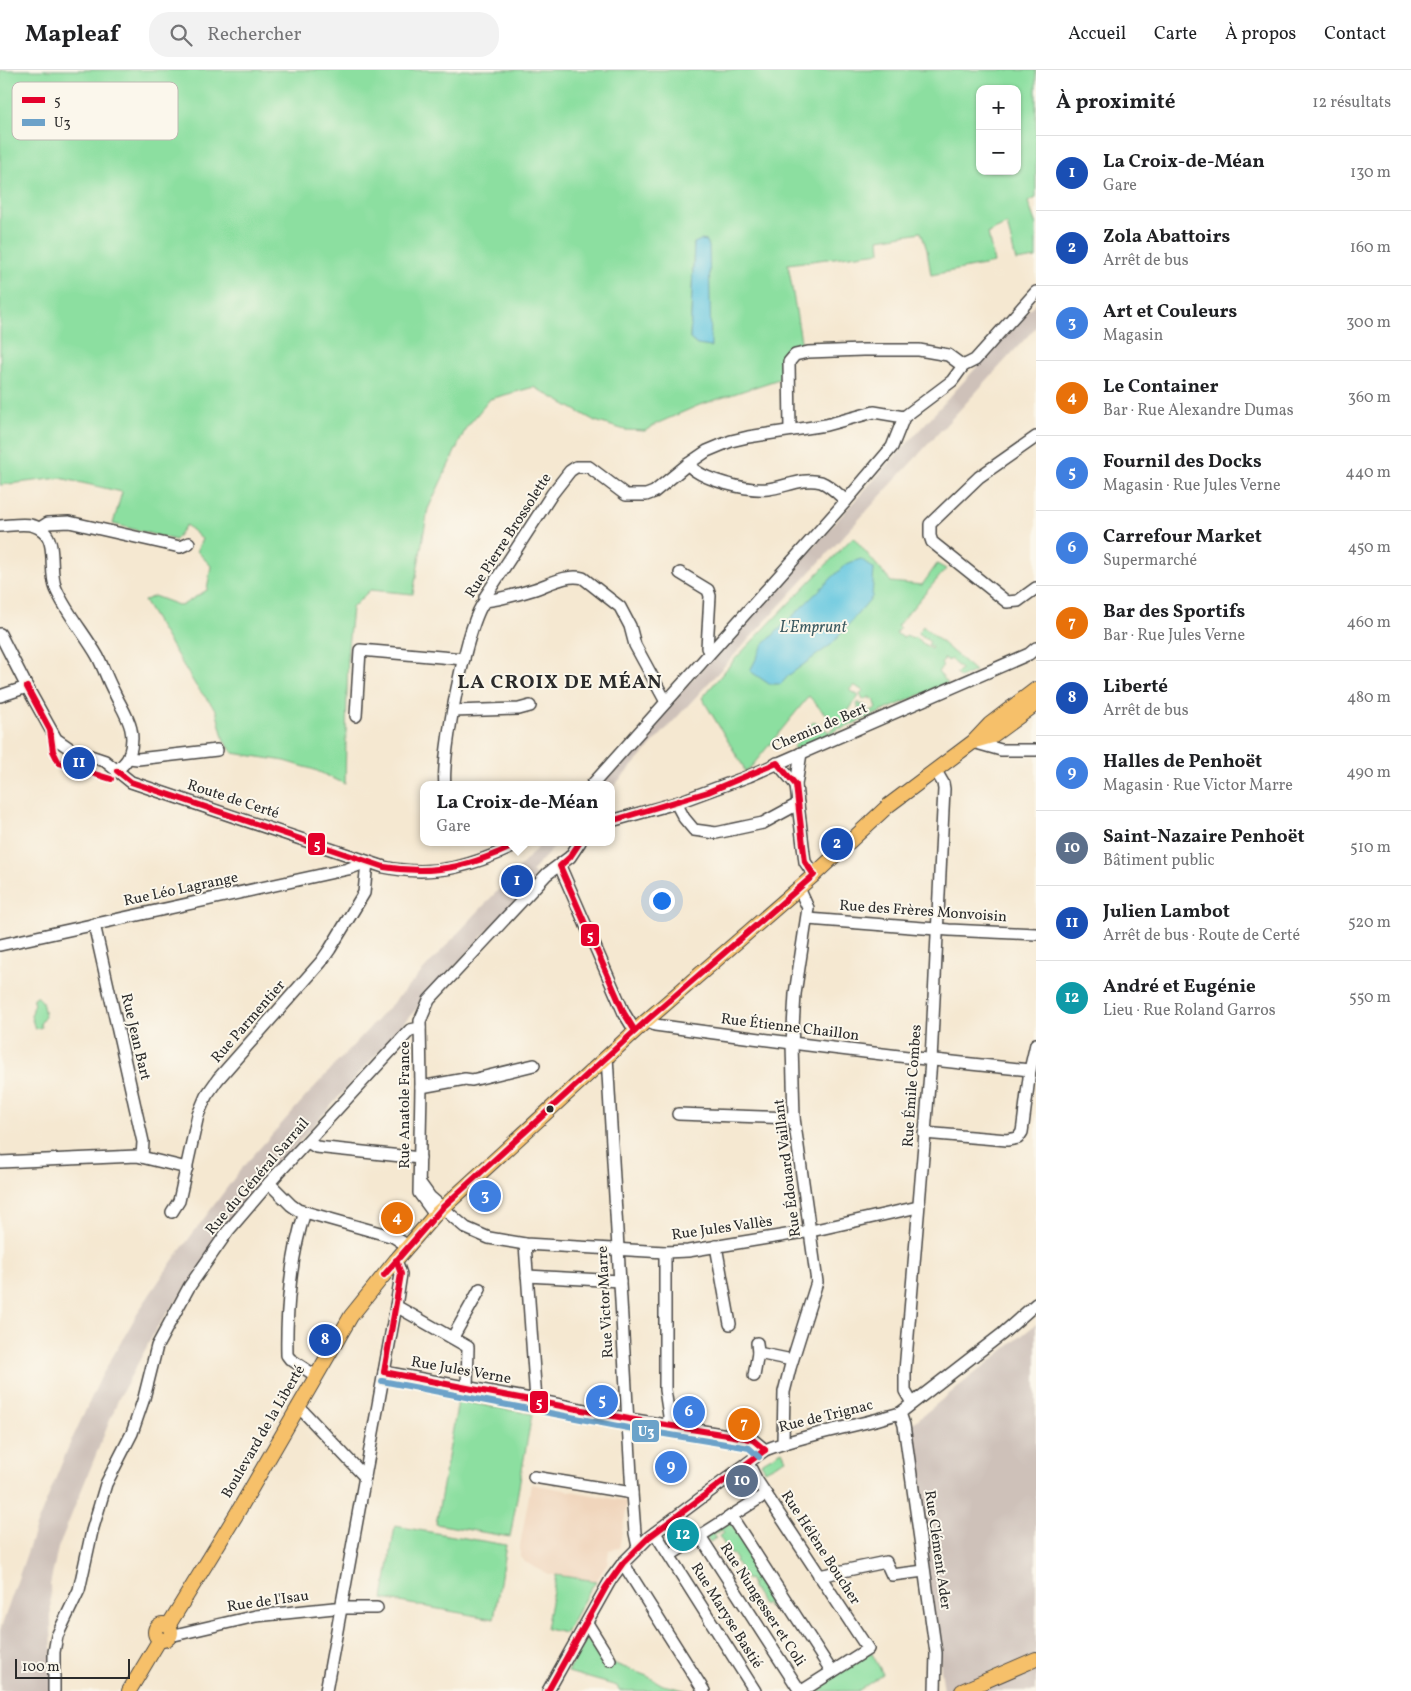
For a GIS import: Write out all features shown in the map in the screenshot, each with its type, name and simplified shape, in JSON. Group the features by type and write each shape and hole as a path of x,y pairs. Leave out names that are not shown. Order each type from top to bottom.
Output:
{"main road":[{"path":"973,742 990,724 1036,689"},
{"path":"973,742 992,736 1036,704"},
{"name":"Boulevard de la Liberté","path":"129,1691 166,1633 351,1316 439,1211 646,1020 814,875 889,805 973,742"},
{"path":"962,1691 1036,1659"}],"street":[{"path":"595,781 665,700 846,501 892,447 904,417 952,381 963,366 975,360 1036,292"},
{"path":"790,430 789,362 795,355 808,352 919,350 948,355 963,366"},
{"name":"Rue Pierre Brossolette","path":"445,781 445,750 453,710 464,659 480,606 485,601 485,596 552,494 570,470 576,466 589,467 626,495 646,495 654,492 688,464 707,452 731,442 748,437 826,425 874,412 904,417"},
{"path":"1036,437 979,477 930,524 932,542 1007,602 1018,601 1036,588"},
{"path":"688,464 691,468 711,478 756,490 783,487 808,480 820,482 832,487 846,501"},
{"path":"40,528 48,523 69,522 180,547 188,543"},
{"path":"0,526 33,524 47,535 50,542 54,583 57,591 79,631 98,656 130,722 133,736 129,758 118,771"},
{"path":"680,573 708,590 710,596 707,648 710,651"},
{"path":"485,601 497,600 568,577 576,576 583,578 620,607 630,626 635,645 665,700"},
{"name":"Route de Certé","path":"0,634 26,687 56,739 72,750 105,760 131,782 367,862 405,871 424,872 451,869 474,863 514,846"},
{"name":"Chemin de Bert","path":"615,820 676,803 732,782 1029,654 1036,648"},
{"path":"356,716 360,650 464,659"},
{"path":"0,696 26,687"},
{"path":"453,710 519,709 530,706"},
{"path":"973,742 1001,750 1036,750"},
{"path":"129,758 138,759 217,750"},
{"path":"801,753 796,785 798,804 805,862 814,875"},
{"path":"777,762 796,785"},
{"name":"Rue Émile Combes","path":"912,1403 905,1391 905,1385 931,1061 944,790 943,782 936,771"},
{"path":"676,803 684,818 694,830 716,833 763,823 798,804"},
{"path":"420,1028 420,1021 429,1000 547,874 570,857 577,846"},
{"name":"Rue Léo Lagrange","path":"0,944 348,869 367,862"},
{"name":"Rue Parmentier","path":"172,1212 179,1201 198,1115 206,1096 218,1079 325,955 364,893 367,862"},
{"path":"560,866 624,1013 635,1031"},
{"name":"Rue Édouard Vaillant","path":"783,1442 784,1392 816,1282 811,1230 794,1118 792,1044 795,994 808,918 808,908 799,888"},
{"name":"Rue des Frères Monvoisin","path":"808,918 937,929 1036,934"},
{"name":"Rue Jean Bart","path":"94,924 143,1142 142,1157"},
{"name":"Rue Étienne Chaillon","path":"646,1020 655,1025 792,1044 931,1061 1030,1070"},
{"name":"Rue Anatole France","path":"420,1028 419,1193 421,1198 466,1228 489,1238 525,1244"},
{"name":"Rue du Général Sarrail","path":"54,1691 54,1652 57,1636 79,1590 92,1531 106,1484 124,1453 132,1433 144,1398 157,1346 190,1287 228,1232 269,1183 410,1030 420,1028"},
{"path":"924,1134 1008,1140 1018,1138 1022,1132 1031,1103 1030,1070 1036,1044"},
{"name":"Rue Victor Marre","path":"608,1056 632,1493 635,1534 638,1546"},
{"path":"421,1087 465,1079 472,1080 534,1066"},
{"path":"678,1114 794,1118"},
{"path":"308,1142 316,1147 420,1158"},
{"path":"0,1162 142,1157 187,1168"},
{"path":"269,1183 291,1205 305,1212 394,1237 408,1246"},
{"name":"Rue Jules Vallès","path":"525,1244 665,1252 688,1251 811,1230 918,1208"},
{"path":"305,1212 290,1293 287,1355 316,1376"},
{"path":"525,1244 536,1400"},
{"path":"716,1246 730,1324"},
{"path":"665,1252 665,1390 669,1416 668,1425"},
{"path":"326,1691 396,1306 401,1274 396,1260"},
{"path":"384,1275 399,1284"},
{"path":"527,1276 620,1280"},
{"path":"453,1337 480,1289"},
{"name":"Rue de Trignac","path":"550,1690 575,1641 611,1580 638,1546 765,1450 783,1442 880,1420 900,1413 1002,1334 1036,1304"},
{"path":"396,1306 468,1347 467,1388"},
{"path":"754,1376 758,1348 792,1360"},
{"name":"Rue Jules Verne","path":"384,1372 629,1419 746,1438 753,1440 765,1450"},
{"path":"298,1406 365,1477"},
{"name":"Rue Clément Ader","path":"900,1413 904,1425 936,1653 935,1691"},
{"name":"Rue Hélène Boucher","path":"748,1463 766,1494 868,1649 832,1672"},
{"path":"534,1477 632,1493"},
{"path":"670,1555 766,1494"},
{"path":"731,1516 832,1672 801,1691"},
{"name":"Rue Maryse Bastié","path":"655,1533 755,1691"},
{"name":"Rue Nungesser et Coli","path":"700,1536 801,1691"},
{"path":"820,1576 886,1562 892,1575 924,1571"},
{"path":"623,1563 704,1691"},
{"name":"Rue de l'Isau","path":"166,1633 256,1616 342,1608 377,1608"},
{"path":"586,1623 610,1660"}],"shaded area":[{"path":"1036,302 1036,327 615,785 615,781 600,781"},
{"path":"539,846 555,846 532,871 537,876 426,998 263,1183 158,1326 119,1398 58,1548 50,1585 53,1691 0,1691 0,1631 37,1524 68,1448 101,1377 140,1309 173,1260 241,1169 319,1082"},
{"path":"1036,1324 1036,1691 944,1691 907,1428"},
{"path":"531,1484 626,1501 619,1548 609,1550 607,1564 596,1581 548,1574 525,1562 520,1557 520,1546"}],"green space":[{"path":"0,70 1036,70 1036,198 1028,202 1036,225 1036,258 1016,261 1007,224 988,233 994,263 931,275 927,250 921,232 879,239 880,252 788,264 802,347 791,352 785,377 697,406 656,424 645,431 625,430 595,421 534,387 490,399 466,428 428,509 413,594 370,590 352,608 348,647 345,784 315,770 285,761 233,753 224,741 216,710 196,686 144,601 154,596 181,606 207,590 211,566 197,551 202,539 186,525 175,540 113,524 122,492 60,478 0,485","holes":["694,243 697,345 690,339"]},
{"path":"853,537 891,582 922,585 937,564 946,569 897,626 900,628 896,633 904,638 907,635 912,639 914,637 931,649 932,647 928,645 930,642 918,633 923,626 975,671 960,678 956,674 961,669 950,659 948,661 945,658 941,664 943,666 938,672 948,683 841,729 840,727 824,737 795,749 793,748 814,721 829,732 835,725 827,719 829,716 809,696 745,772 702,698 735,659","holes":["854,685 863,691 860,694 863,700 870,697 871,700 874,699 877,708 868,712 864,704 861,706 859,702 857,704 861,716 849,720 846,714 859,696 850,690"]},
{"path":"37,996 42,1001 45,1016 40,1024 42,1027 35,1029 31,1016 34,998"},
{"path":"458,1401 532,1414 510,1537 436,1524"},
{"path":"782,1451 786,1459 765,1470 761,1463"},
{"path":"730,1522 780,1600 767,1607 767,1602 763,1605 751,1586 753,1585 749,1579 747,1580 735,1561 736,1559 733,1554 731,1555 719,1536 724,1532 722,1530 714,1535 716,1538 710,1542 706,1537"},
{"path":"395,1526 506,1545 494,1619 383,1599"},
{"path":"556,1575 596,1581 566,1633 546,1629"},
{"path":"587,1637 591,1638 605,1660 647,1676 663,1685 688,1691 659,1689 658,1691 619,1691 617,1686 568,1672"},
{"path":"871,1652 883,1674 858,1691 808,1691"}],"water":[{"path":"701,240 707,241 709,247 711,347 697,345 690,339 694,243"},
{"name":"L'Emprunt","path":"861,559 874,569 872,597 832,644 789,675 781,684 769,684 750,671 763,645 846,564"}],"transit line":[{"name":"5","path":"27,687 50,730 53,751 59,763 111,779"},
{"name":"5","path":"384,1275 443,1207 646,1021 814,875 805,862 796,785 777,763 708,792 615,820"},
{"name":"5","path":"117,771 131,782 384,867 422,870 439,869 488,857 514,846"},
{"name":"5","path":"577,846 570,857 560,866 624,1013 635,1031"},
{"name":"5","path":"384,1372 401,1274 396,1260"},
{"name":"5","path":"384,1372 629,1419 746,1438 753,1440 765,1450"},
{"name":"U3","path":"382,1381 628,1428 749,1448 759,1457"},
{"name":"5","path":"548,1691 606,1587 623,1563 649,1537 765,1450"}],"place":[{"name":"Julien Lambot","path":"79,763"},
{"name":"Zola Abattoirs","path":"837,844"},
{"name":"La Croix-de-Méan","path":"517,881"},
{"name":"Art et Couleurs","path":"485,1196"},
{"name":"Le Container","path":"397,1218"},
{"name":"Liberté","path":"325,1340"},
{"name":"Fournil des Docks","path":"602,1401"},
{"name":"Carrefour Market","path":"689,1412"},
{"name":"Bar des Sportifs","path":"744,1424"},
{"name":"Halles de Penhoët","path":"671,1467"},
{"name":"Saint-Nazaire Penhoët","path":"742,1481"},
{"name":"André et Eugénie","path":"683,1535"}],"district":[{"name":"LA CROIX DE MÉAN","path":"560,683"}]}
